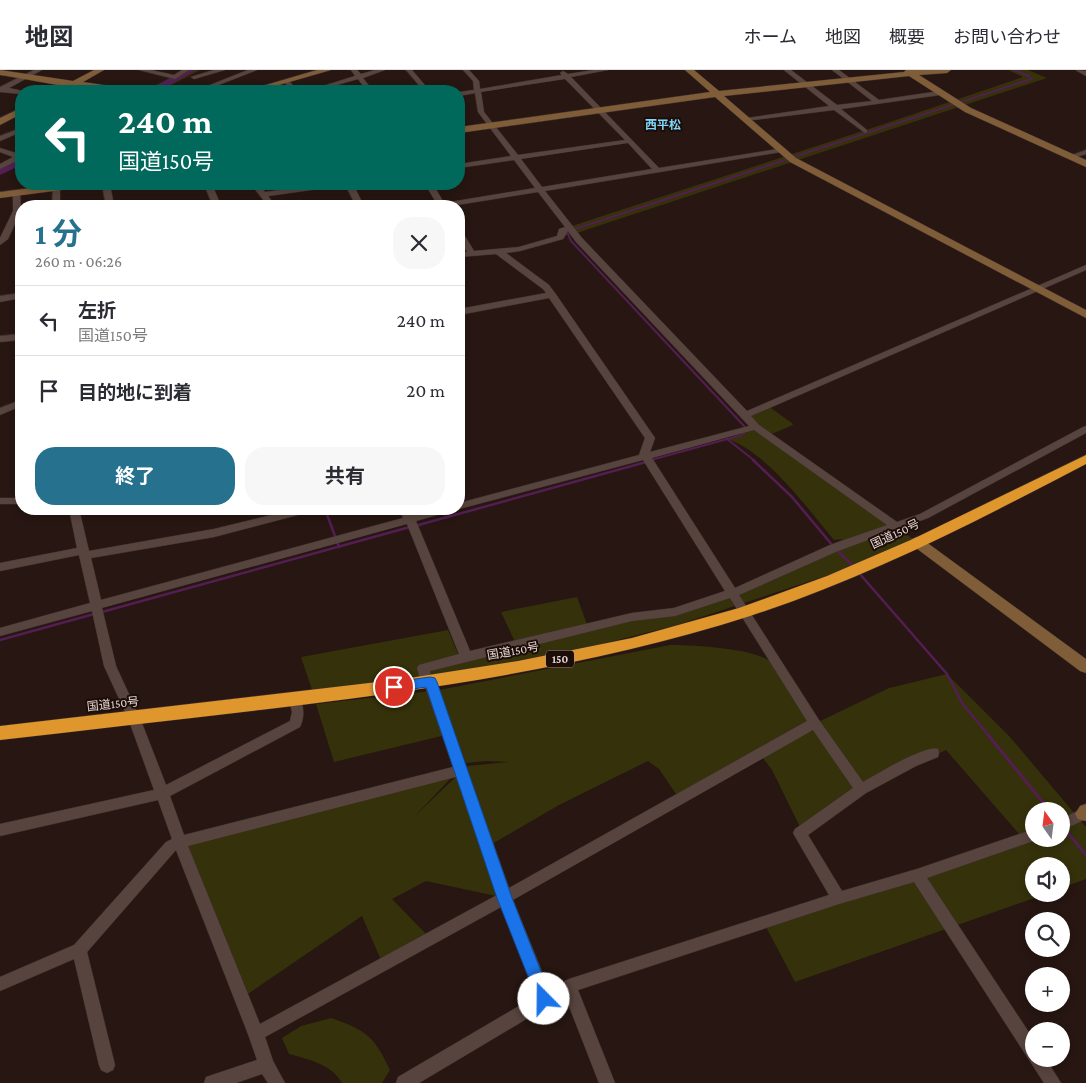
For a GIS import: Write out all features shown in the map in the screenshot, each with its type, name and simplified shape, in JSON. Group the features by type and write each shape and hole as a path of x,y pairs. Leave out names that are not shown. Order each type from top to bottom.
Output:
{"highway":[{"name":"国道150号","path":"0,733 428,682 536,664 601,650 745,612 863,567 1015,496 1086,459"}],"street":[{"path":"2,88 40,70"},
{"path":"70,85 100,70"},
{"path":"142,70 175,77 186,70"},
{"path":"194,77 222,70"},
{"path":"214,85 254,70"},
{"path":"275,85 327,70"},
{"path":"327,85 358,74 382,70"},
{"path":"409,70 423,85"},
{"path":"466,70 476,81 481,112 579,240 744,416 748,429 894,525"},
{"path":"560,70 601,110 656,170"},
{"path":"465,93 605,70"},
{"path":"689,70 787,155 1086,315"},
{"path":"788,70 865,131"},
{"path":"835,70 878,102"},
{"path":"465,129 718,94 908,72 947,70"},
{"path":"1079,70 1086,74"},
{"path":"0,72 86,85"},
{"path":"908,72 982,117 1086,164"},
{"path":"358,74 366,85"},
{"path":"2,88 15,91"},
{"path":"747,120 940,93"},
{"path":"0,122 15,114"},
{"path":"0,131 15,136"},
{"path":"0,139 15,133"},
{"path":"465,165 630,141"},
{"path":"0,150 15,155"},
{"path":"1070,157 1086,152"},
{"path":"465,202 656,170 787,155"},
{"path":"0,167 15,158"},
{"path":"0,195 33,190"},
{"path":"259,190 267,200"},
{"path":"262,195 297,190"},
{"path":"16,193 16,200"},
{"path":"0,243 8,235 13,216"},
{"path":"465,255 520,249 560,237 562,231 570,227"},
{"path":"465,243 472,254"},
{"path":"498,252 546,287 650,438 648,459 816,723 861,789"},
{"path":"744,416 1086,267"},
{"path":"465,311 552,295"},
{"path":"0,299 15,297"},
{"path":"0,339 15,338"},
{"path":"0,412 15,406"},
{"path":"465,505 648,459 748,429"},
{"path":"544,999 505,898 423,668 632,617 674,612 733,593 834,548 894,525 924,516 1086,429"},
{"path":"0,501 15,502"},
{"path":"75,515 110,666 134,718 180,842 256,1034 266,1065 276,1083"},
{"path":"0,568 214,533 285,515"},
{"path":"0,632 336,539 403,515"},
{"path":"407,515 415,529 466,656"},
{"path":"917,542 1086,668"},
{"path":"0,830 163,794 296,724 298,712 295,699"},
{"path":"256,1034 505,898 816,723"},
{"path":"839,898 800,832 861,789 911,762 934,753"},
{"path":"0,984 79,950 171,846 180,842 460,771"},
{"path":"1070,820 1085,812"},
{"path":"404,1083 569,986 839,898 917,875 1025,838"},
{"path":"917,875 1025,1040"},
{"path":"79,950 107,1065"},
{"path":"569,986 594,1045 606,1083"},
{"path":"212,1083 266,1065"},
{"path":"1042,1067 1053,1083"}],"shaded area":[{"path":"186,70 200,70 171,85 156,85"},
{"path":"1008,70 1028,70 1047,78 577,233 561,236 566,228 1023,77"},
{"path":"768,406 793,425 767,436 744,416"},
{"path":"755,429 887,525 861,534 894,525 917,542 890,555 677,625 598,645 434,677 312,690 301,657 448,630 461,661 516,644 501,612 577,597 588,627 675,612 733,593 843,539 834,540 799,497 756,455 742,445 727,439"},
{"path":"670,645 739,651 764,658 778,670 816,723 889,688 947,674 1010,737 1065,802 1025,802 1025,848 1070,848 1070,808 1086,827 1086,879 1070,885 1070,857 1025,857 1025,901 795,982 764,923 1020,835 946,750 871,784 802,831 772,770 760,754 676,794 659,769 648,761 559,805 487,847 505,898 426,881 392,899 431,939 383,965 362,916 242,998 187,845 451,778 415,816 467,766 508,762 466,763 454,733 334,762 316,704 439,690"},
{"path":"331,1018 353,1026 374,1042 390,1070 382,1083 342,1083 326,1067 289,1054 282,1038 301,1026"}],"waterway":[{"path":"163,85 191,70"},
{"path":"572,230 1031,79 1029,76 1014,70"},
{"path":"0,172 15,164"},
{"path":"567,232 571,241 745,427 746,431 742,435 727,439"},
{"path":"651,460 727,439"},
{"path":"727,439 755,461"},
{"path":"753,460 792,497 833,546"},
{"path":"465,512 646,462"},
{"path":"327,515 339,547"},
{"path":"415,526 455,515"},
{"path":"339,547 410,527"},
{"path":"102,612 339,547"},
{"path":"837,550 854,567"},
{"path":"859,573 947,674 962,703 989,736"},
{"path":"0,640 94,614"},
{"path":"988,735 1043,802"},
{"path":"1070,835 1086,855"}],"district":[{"name":"西平松","path":"663,125"}],"route":[{"path":"394,687 430,682 505,898 544,999"}]}
